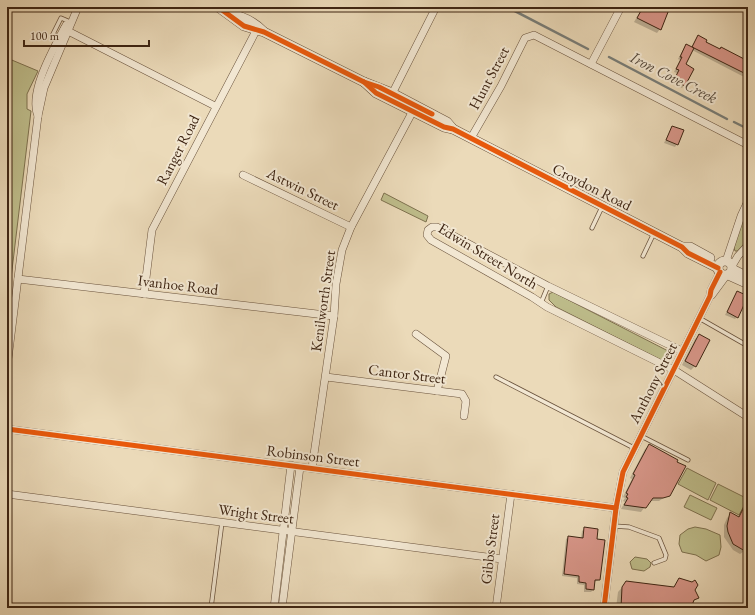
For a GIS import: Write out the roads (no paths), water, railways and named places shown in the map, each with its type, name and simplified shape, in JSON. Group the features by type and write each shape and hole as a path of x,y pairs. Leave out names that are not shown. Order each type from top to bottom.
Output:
{"street":[{"path":"38,116 35,108 40,82 59,37 66,30 74,7"},
{"path":"7,367 38,116 41,110 44,88 66,30 78,7"},
{"name":"Croydon Road","path":"218,7 234,13 244,26 260,30 364,82 376,93 390,96 444,127 453,129 655,232 682,247 688,253 748,277"},
{"path":"390,96 436,7"},
{"path":"621,7 591,64 748,145"},
{"path":"66,30 215,106"},
{"name":"Ranger Road","path":"144,294 152,230 215,106 260,30"},
{"name":"Hunt Street","path":"471,138 501,86 525,38 534,35 591,64"},
{"name":"Kenilworth Street","path":"312,468 326,377 334,316 336,284 342,250 351,227 414,109"},
{"name":"Astwin Street","path":"243,175 351,227"},
{"name":"Anthony Street","path":"604,608 616,508 623,472 710,296 715,292 725,269 738,223 748,201"},
{"name":"Edwin Street North","path":"682,351 548,286 437,227 432,226 428,230 427,236 431,240 541,303 674,370 748,417"},
{"name":"Anthony Street","path":"725,269 748,245"},
{"name":"Croydon Road","path":"725,269 748,284"},
{"name":"Ivanhoe Road","path":"18,279 334,316"},
{"path":"416,334 446,356 437,391"},
{"name":"Cantor Street","path":"326,377 462,394 466,401 464,416"},
{"name":"Robinson Street","path":"7,429 616,508"},
{"path":"274,608 291,466"},
{"path":"282,608 300,467"},
{"name":"Wright Street","path":"7,494 502,559"},
{"name":"Gibbs Street","path":"496,608 510,494"}],"lane":[{"path":"59,37 52,34 60,18 68,21"},
{"path":"592,228 603,206"},
{"path":"643,256 655,232"},
{"path":"731,247 734,253 741,252"},
{"path":"541,303 548,286"},
{"path":"699,318 748,346"},
{"path":"496,377 634,448"},
{"path":"640,436 688,460"},
{"path":"211,608 222,522"},
{"path":"614,526 629,527 659,538 666,554 665,559 654,563"}],"waterway":[{"name":"Iron Cove Creek","path":"507,7 588,49"},
{"name":"Iron Cove Creek","path":"609,57 727,119"},
{"name":"Iron Cove Creek","path":"734,122 748,129"}]}
